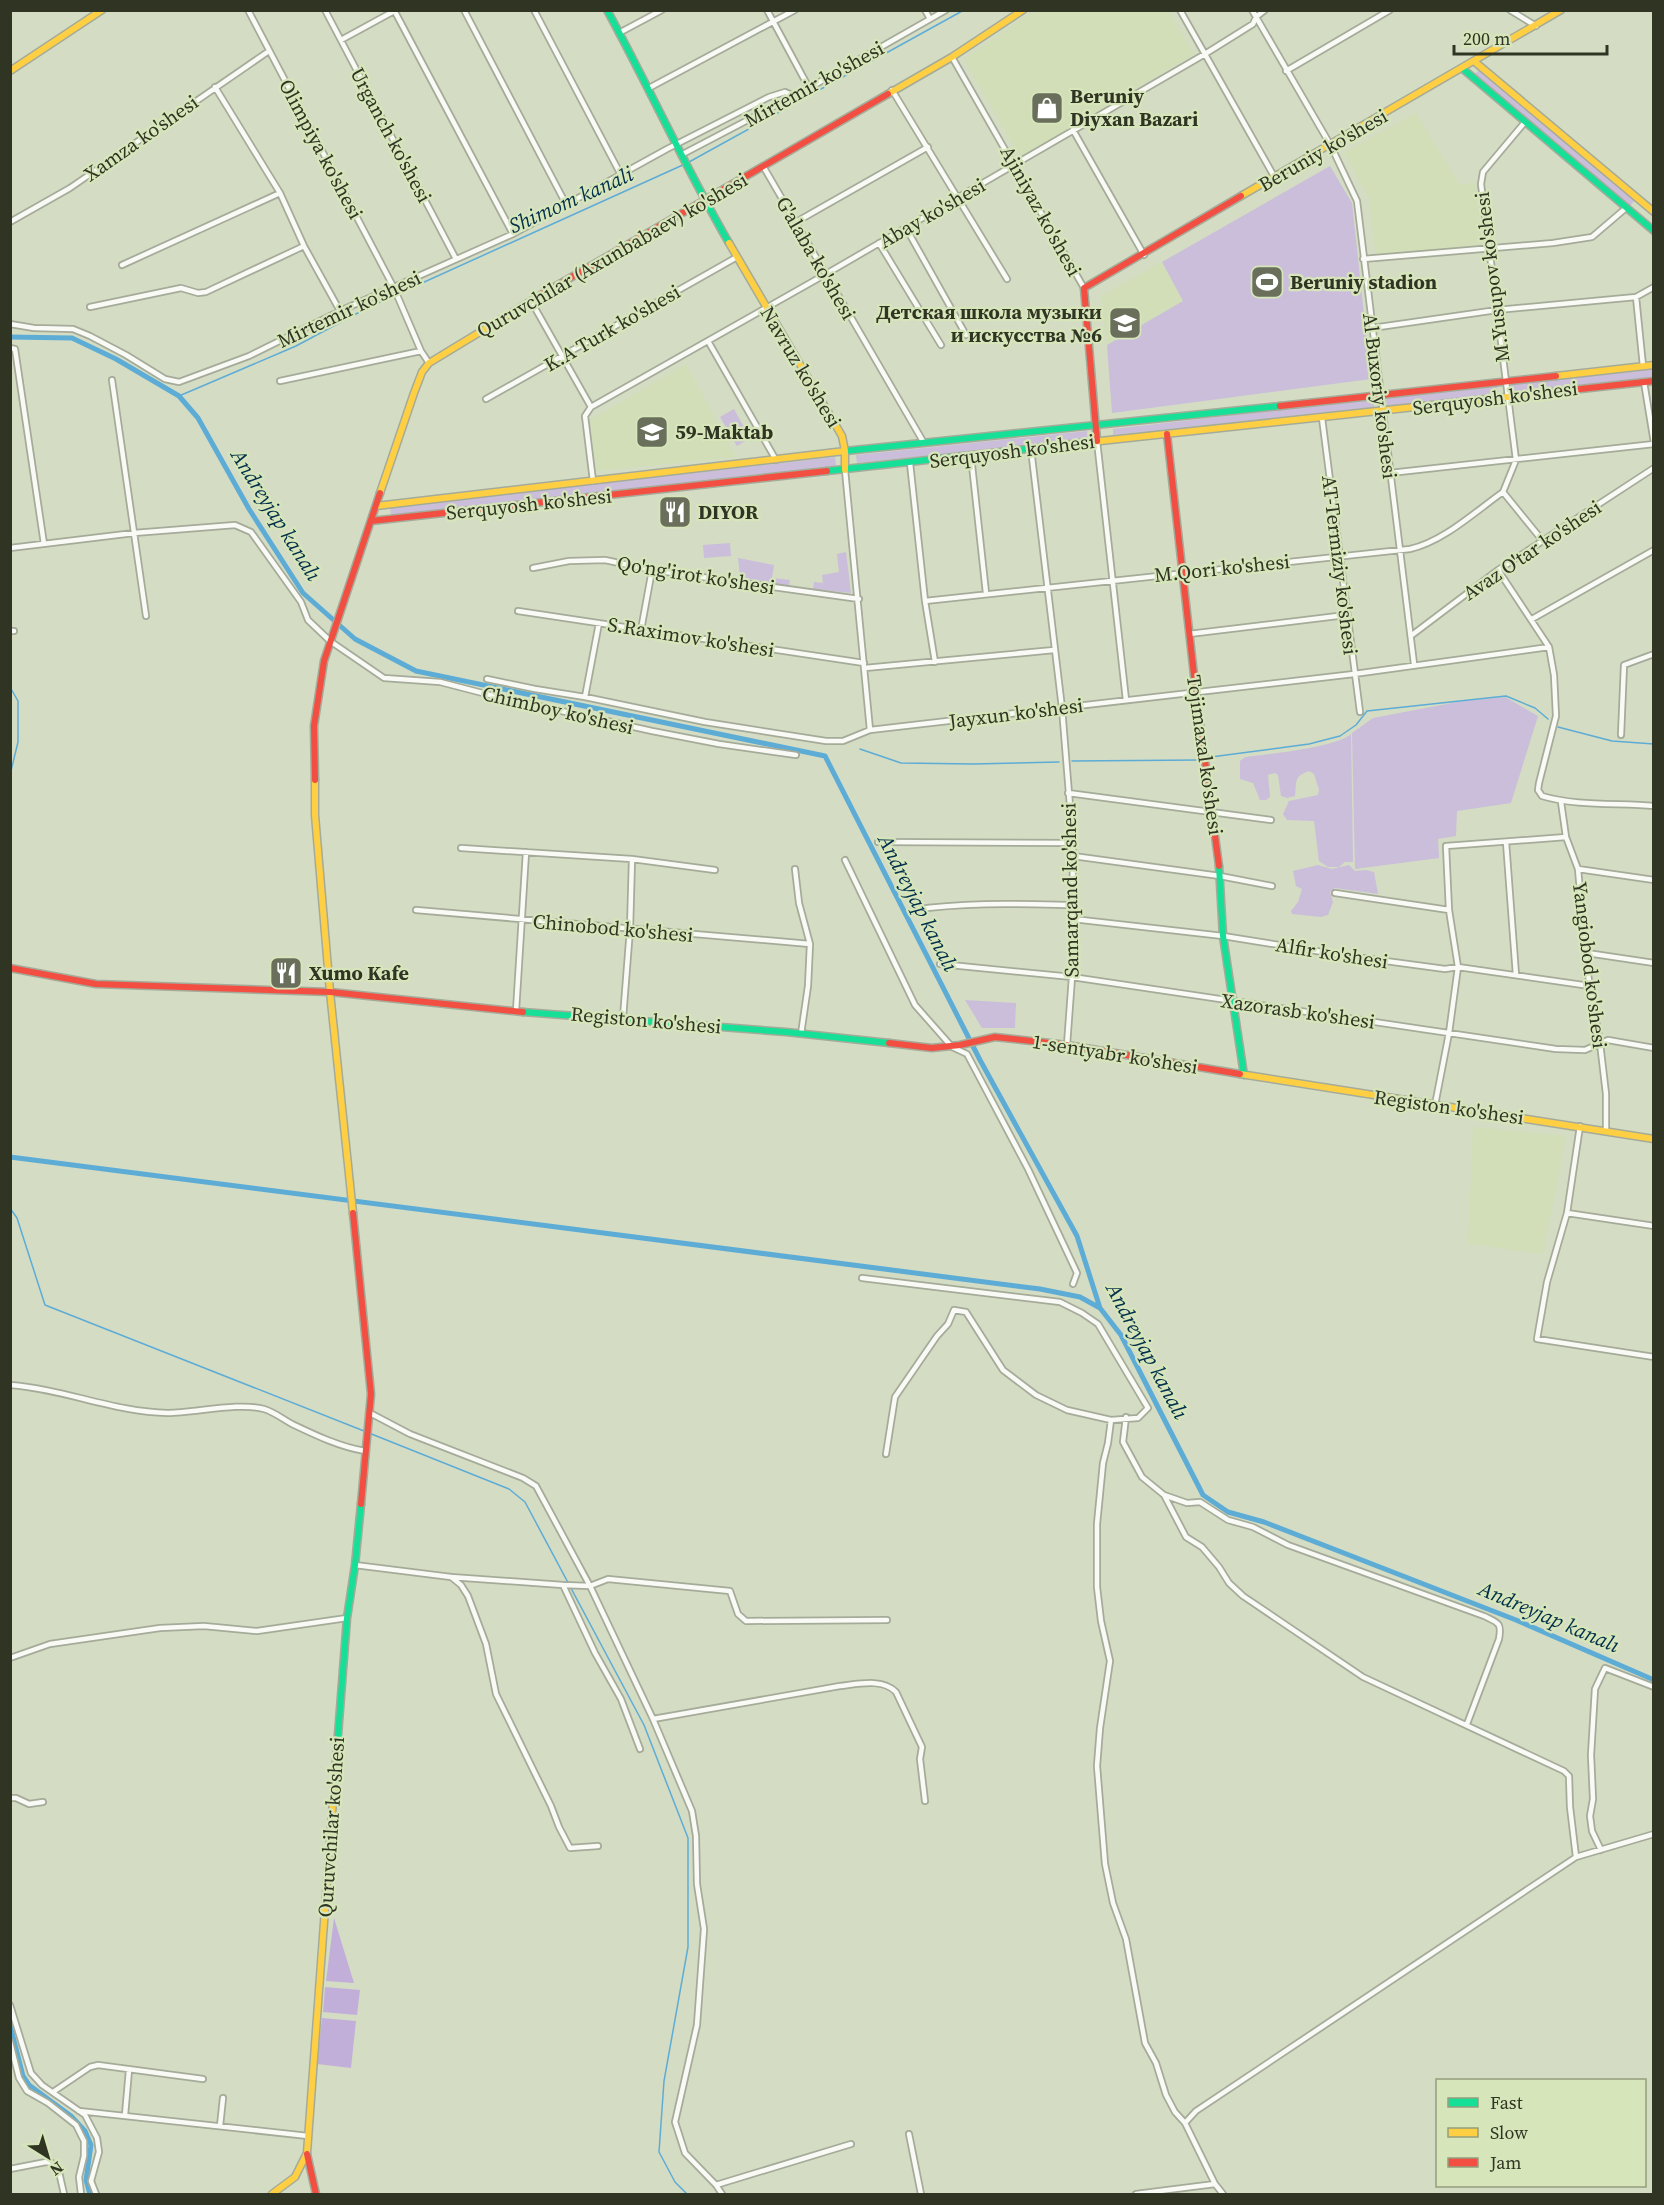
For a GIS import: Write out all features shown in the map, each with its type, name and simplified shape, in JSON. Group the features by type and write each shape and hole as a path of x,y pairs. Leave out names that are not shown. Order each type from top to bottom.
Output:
{"street":[{"name":"Olimpiya ko'shesi","path":"248,10 393,288 421,351 429,363"},
{"name":"Urganch ko'shesi","path":"325,10 456,259"},
{"path":"464,10 567,206"},
{"path":"534,10 621,175"},
{"path":"608,10 682,156"},
{"path":"619,33 662,10"},
{"path":"766,10 809,88"},
{"path":"649,88 795,10"},
{"path":"926,10 930,19"},
{"name":"Mirtemir ko'shesi","path":"682,156 809,88 946,10"},
{"name":"Quruvchilar (Axunbabaev) ko'shesi","path":"429,363 531,301 952,57 1023,10"},
{"path":"1180,10 1275,178"},
{"name":"Al Buxoriy ko'shesi","path":"1252,10 1332,146 1357,201 1414,664"},
{"name":"Abay ko'shesi","path":"591,407 826,274 1205,54 1253,24 1256,16 1265,10"},
{"path":"1286,71 1390,10"},
{"path":"1510,10 1536,26"},
{"name":"Beruniy ko'shesi","path":"1084,288 1332,146 1561,10"},
{"path":"10,71 102,11"},
{"path":"341,40 395,11 513,234"},
{"name":"Xamza ko'shesi","path":"10,222 70,188 269,51"},
{"name":"Ajiniyaz ko'shesi","path":"952,57 1084,288 1097,441 1126,700"},
{"path":"1475,62 1653,212"},
{"path":"1463,69 1653,231"},
{"path":"215,87 280,193 304,246 340,311"},
{"path":"892,90 1007,279"},
{"name":"Mirtemir ko'shesi","path":"10,324 34,328 73,329 126,355 165,379 178,382 249,356 340,311 513,234 676,145 780,92 794,96"},
{"name":"M.Yusupov ko'shesi","path":"1516,460 1504,380 1481,184 1483,172 1525,122"},
{"path":"1073,130 1143,255"},
{"path":"796,222 928,147"},
{"name":"Navruz ko'shesi","path":"682,156 765,308 842,436 870,730"},
{"name":"G'alaba ko'shesi","path":"763,166 924,443"},
{"path":"122,265 280,193"},
{"path":"1363,259 1553,243 1592,237 1626,208"},
{"path":"906,228 966,335"},
{"path":"879,243 941,345"},
{"path":"90,307 173,289 184,288 192,292 206,292 304,246"},
{"name":"K.A Turk ko'shesi","path":"486,399 737,256"},
{"path":"1372,328 1497,310 1636,297 1653,287"},
{"path":"1636,297 1643,366"},
{"path":"531,301 591,407 585,416 593,481"},
{"path":"708,341 776,460"},
{"path":"13,348 44,544"},
{"path":"280,381 421,351"},
{"path":"370,521 414,393 422,372 429,363"},
{"name":"Serquyosh ko'shesi","path":"376,506 924,443 1653,365"},
{"path":"112,380 146,616"},
{"name":"Serquyosh ko'shesi","path":"370,521 1653,381"},
{"path":"1390,473 1653,444 1644,382"},
{"name":"AT-Termiziy ko'shesi","path":"1322,418 1360,712"},
{"name":"Tojimaxal ko'shesi","path":"1167,434 1196,693 1221,876 1223,936 1244,1076"},
{"name":"Samarqand ko'shesi","path":"1031,449 1062,708 1073,843 1072,977 1067,1045"},
{"path":"971,456 986,593"},
{"path":"1516,460 1503,492 1542,540"},
{"path":"910,463 925,601 935,662"},
{"name":"Avaz O'tar ko'shesi","path":"1412,635 1498,570 1653,468"},
{"name":"M.Qori ko'shesi","path":"925,601 1113,579 1339,557 1422,546 1436,539 1503,492"},
{"name":"Quruvchilar ko'shesi","path":"272,2194 295,2176 307,2153 347,1618 355,1565 371,1394 330,992 315,816 314,726 324,661 370,521"},
{"name":"Chimboy ko'shesi","path":"134,533 235,525 251,532 301,602 308,620 330,641 384,678 440,682 494,696 719,744 796,755"},
{"path":"10,548 134,533"},
{"path":"1532,619 1653,550"},
{"name":"Qo'ng'irot ko'shesi","path":"533,568 569,561 605,560 652,570 859,598"},
{"path":"641,630 652,570"},
{"path":"1498,570 1549,647 1554,675 1556,716 1538,790 1542,796 1561,802 1653,806"},
{"name":"S.Raximov ko'shesi","path":"518,611 864,666 935,662 1054,650"},
{"path":"1189,634 1346,615"},
{"path":"585,697 599,623"},
{"name":"Jayxun ko'shesi","path":"488,679 705,723 826,741 843,741 870,730 1354,674 1549,647"},
{"path":"1621,735 1624,665 1653,654"},
{"path":"1068,793 1271,820"},
{"name":"Yangiobod ko'shesi","path":"1561,802 1566,837 1578,869 1590,986 1606,1095 1606,1131"},
{"path":"1435,1105 1449,1033 1458,967 1449,910 1446,846 1566,837"},
{"path":"878,842 1073,843"},
{"path":"1506,842 1516,975"},
{"path":"461,848 632,859 715,870"},
{"path":"516,1011 526,852"},
{"path":"1073,856 1221,876 1272,886"},
{"path":"624,1018 632,859"},
{"path":"844,860 915,1005 952,1047 966,1054 1028,1169 1077,1273 1074,1284"},
{"path":"795,869 810,944 808,986 801,1034"},
{"path":"1578,869 1653,880"},
{"path":"1335,893 1449,910"},
{"path":"913,910 979,903 1072,905"},
{"name":"Chinobod ko'shesi","path":"416,910 520,921 810,944"},
{"name":"Alfir ko'shesi","path":"1073,919 1223,936 1341,956 1444,969 1458,967 1590,986"},
{"path":"1587,953 1653,963"},
{"name":"Xazorasb ko'shesi","path":"940,964 1072,977 1556,1049 1585,1050 1608,1040 1653,1048"},
{"name":"Registon ko'shesi","path":"10,968 96,984 330,992 516,1011 801,1034 932,1048 960,1045"},
{"name":"1-sentyabr ko'shesi","path":"960,1045 995,1037 1067,1045 1244,1076"},
{"name":"Registon ko'shesi","path":"1244,1076 1653,1138"},
{"path":"1580,1126 1567,1213 1547,1282 1537,1339 1653,1356"},
{"path":"1567,1213 1653,1226"},
{"path":"862,1278 1060,1302 1098,1324 1108,1337 1149,1408 1138,1418 1111,1420 1067,1410 1036,1395 1003,1370 966,1312 954,1310 948,1324 895,1397 886,1454"},
{"path":"10,1384 66,1393 132,1410 170,1413 197,1410 264,1409 350,1448 365,1448"},
{"path":"369,1413 410,1434 536,1486 590,1586 653,1719 692,1811 696,1836 697,1884 704,1929 697,2025 675,2122 685,2153 722,2194"},
{"path":"1126,1418 1123,1442 1142,1477 1164,1495 1187,1503 1200,1502 1228,1520 1253,1527 1288,1545 1484,1616 1497,1623 1500,1629 1499,1639 1467,1724"},
{"path":"1111,1420 1102,1463 1097,1524 1097,1587 1101,1621 1110,1661 1097,1766 1105,1864 1113,1903 1126,1939 1145,2043 1156,2063 1166,2095 1175,2112 1185,2123 1215,2184 1223,2194"},
{"path":"1164,1495 1186,1537 1202,1547 1228,1583 1243,1596 1363,1677 1564,1771 1569,1776 1576,1857"},
{"path":"355,1565 451,1577 563,1585 590,1586 608,1579 730,1591 738,1614 746,1621 887,1620"},
{"path":"451,1577 461,1585 468,1596 486,1644 496,1694 570,1848 598,1846"},
{"path":"563,1585 595,1653 621,1699 640,1749"},
{"path":"10,1658 50,1644 160,1628 204,1626 257,1631 347,1618"},
{"path":"1601,1850 1592,1831 1590,1816 1593,1799 1591,1755 1595,1689 1605,1668 1653,1687"},
{"path":"653,1719 840,1686 865,1683 885,1684 896,1692 922,1747 920,1759 925,1801"},
{"path":"10,1797 29,1804 43,1802"},
{"path":"1185,2123 1196,2111 1576,1857 1653,1834"},
{"path":"10,2005 31,2073 42,2085 85,2115 97,2138 99,2152 91,2181 96,2194"},
{"path":"10,2042 19,2078 27,2091 48,2103 76,2125 84,2141 84,2156 79,2177 81,2194"},
{"path":"53,2092 90,2067 98,2065 203,2079"},
{"path":"125,2115 129,2070"},
{"path":"220,2126 223,2098"},
{"path":"79,2111 308,2136"},
{"path":"909,2134 921,2194"},
{"path":"716,2185 851,2144"},
{"path":"307,2153 316,2194"},
{"path":"10,2169 46,2162 52,2163 59,2172 64,2194"},
{"path":"1136,2194 1215,2184"}],"shaded area":[{"name":"Beruniy Diyxan Bazari","path":"1033,11 1168,11 1194,54 1020,157 964,59"},
{"path":"1480,70 1635,200 1630,206 1474,74"},
{"path":"1416,113 1459,184 1476,183 1482,246 1376,258 1369,199 1344,152"},
{"name":"Beruniy stadion","path":"1330,166 1352,203 1371,379 1112,413 1107,345 1183,301 1162,262"},
{"name":"Детская школа музыки и искусства №6","path":"1162,262 1183,301 1107,345 1101,296"},
{"path":"686,364 736,457 596,471 590,420"},
{"path":"1653,368 1653,377 1511,392 1510,384"},
{"path":"1497,386 1498,394 1387,406 1386,398"},
{"path":"1373,399 1374,407 1113,435 1113,429"},
{"path":"734,409 750,438 737,446 720,417"},
{"path":"1087,431 1088,439 857,463 856,455"},
{"path":"835,457 836,466 391,516 390,507"},
{"path":"730,543 731,556 704,558 703,545"},
{"path":"846,552 851,593 813,589 814,582 823,583 822,575 839,572 837,554"},
{"path":"738,558 774,565 772,578 790,580 789,586 740,577"},
{"path":"1505,697 1538,716 1511,803 1457,811 1456,836 1438,839 1439,858 1355,869 1352,733 1373,718 1457,702"},
{"path":"1351,734 1353,862 1345,862 1339,867 1328,867 1319,861 1314,821 1287,820 1283,814 1289,801 1318,795 1319,790 1314,774 1309,771 1300,775 1295,796 1287,798 1281,796 1278,775 1275,773 1268,775 1270,797 1260,800 1253,783 1240,779 1240,761 1245,757 1316,747 1343,739"},
{"path":"1318,865 1332,869 1349,865 1355,871 1374,872 1378,894 1335,888 1330,892 1333,902 1328,915 1321,917 1292,914 1291,911 1298,902 1302,889 1296,886 1293,871"},
{"path":"965,1000 1016,1003 1015,1028 982,1028"},
{"path":"1473,1127 1566,1136 1543,1254 1468,1244"},
{"path":"334,1918 354,1983 326,1981"},
{"path":"325,1987 360,1990 357,2015 323,2012"},
{"path":"322,2018 356,2021 351,2068 317,2064"}],"waterway":[{"name":"Shimom kanali","path":"689,162 964,10"},
{"name":"Shimom kanali","path":"179,396 296,346 369,307 685,164"},
{"name":"Andreyjap kanalı","path":"10,337 72,338 116,359 179,396 198,418 249,509 303,593 355,639 416,671 825,756 980,1060 1077,1236 1100,1308 1121,1335 1203,1495 1228,1512 1264,1522 1516,1620 1654,1680"},
{"path":"10,687 18,701 18,742 10,775"},
{"path":"1211,757 1309,744 1340,736 1356,725 1367,711 1506,696 1535,708 1548,719"},
{"path":"1558,727 1612,741 1654,744"},
{"path":"860,749 901,763 1059,762"},
{"path":"1072,761 1200,760"},
{"path":"10,1157 1040,1289 1080,1297 1100,1308"},
{"path":"10,1208 17,1218 45,1305 364,1431"},
{"path":"369,1433 509,1489 525,1502 644,1725 688,1838 688,1947 664,2081 659,2152 675,2182 687,2194"},
{"path":"10,2025 23,2076 29,2085 71,2116 85,2131 91,2145 86,2180 90,2194"}],"traffic: fast":[{"path":"607,10 729,243"},
{"path":"1463,69 1654,231"},
{"path":"845,451 1280,406"},
{"path":"827,471 1054,446"},
{"path":"1219,866 1223,936 1244,1075"},
{"path":"523,1012 786,1032 889,1043"},
{"path":"334,1787 347,1618 361,1504"}],"traffic: slow":[{"path":"10,71 102,10"},
{"path":"888,94 952,57 1023,10"},
{"path":"1241,196 1561,10"},
{"path":"1475,62 1654,212"},
{"path":"729,243 842,436 845,470"},
{"path":"380,493 414,393 422,372 429,363 544,293"},
{"path":"1556,376 1654,365"},
{"path":"1054,446 1562,391"},
{"path":"376,506 845,451"},
{"path":"315,780 315,815 330,992 353,1213"},
{"path":"1240,1074 1654,1139"},
{"path":"272,2194 295,2177 307,2153 334,1787"}],"traffic: jam":[{"path":"544,293 888,94"},
{"path":"1097,441 1084,288 1241,196"},
{"path":"1280,406 1556,376"},
{"path":"1562,391 1654,381"},
{"path":"1167,434 1196,693 1219,866"},
{"path":"371,521 827,471"},
{"path":"315,780 314,726 324,661 380,493"},
{"path":"10,968 96,984 330,992 523,1012"},
{"path":"889,1043 932,1048 960,1045 995,1037 1067,1045 1240,1074"},
{"path":"353,1213 371,1394 361,1504"},
{"path":"307,2154 316,2194"}],"place":[{"name":"Beruniy Diyxan Bazari","path":"1047,108"},
{"name":"Beruniy stadion","path":"1267,282"},
{"name":"Детская школа музыки и искусства №6","path":"1125,323"},
{"name":"59-Maktab","path":"652,432"},
{"name":"DIYOR","path":"675,512"},
{"name":"Xumo Kafe","path":"286,973"}]}
